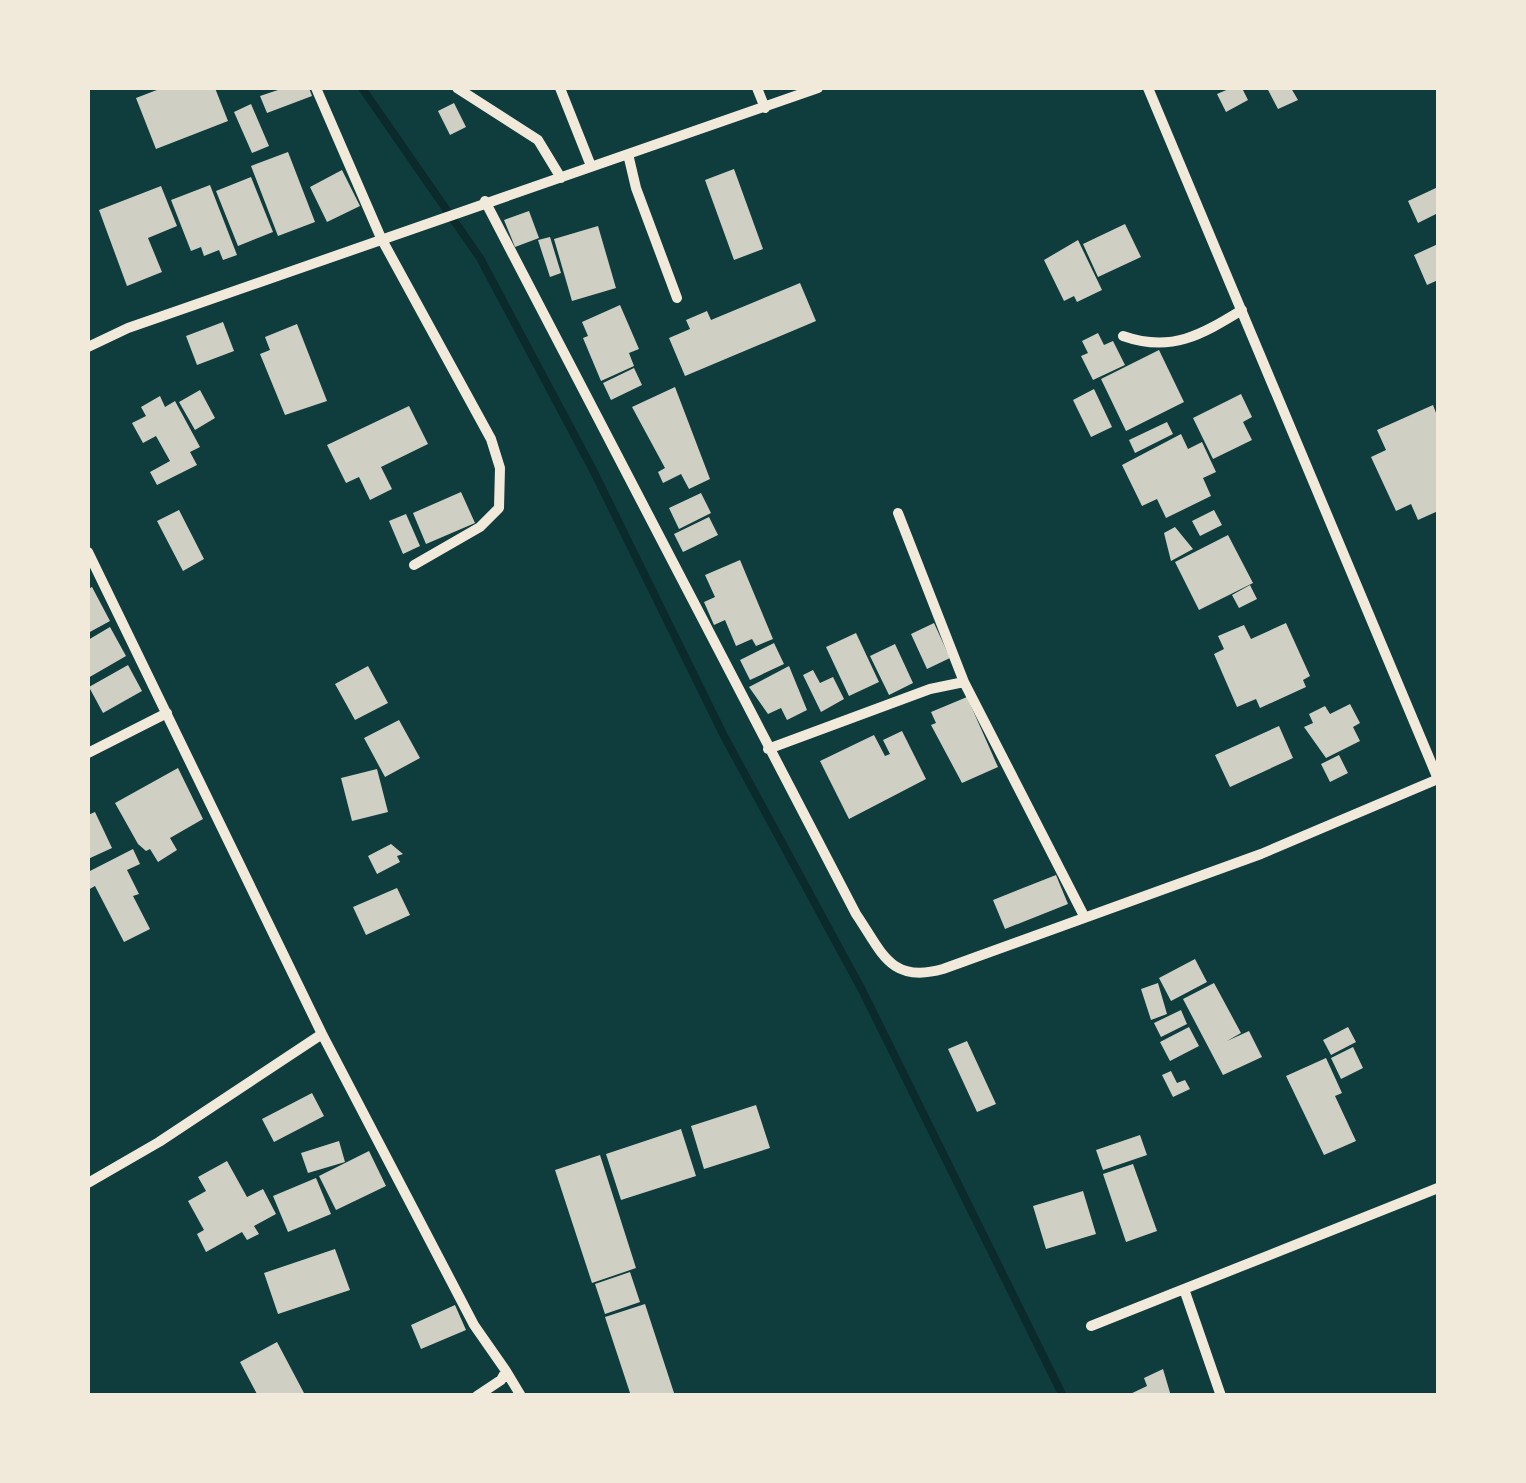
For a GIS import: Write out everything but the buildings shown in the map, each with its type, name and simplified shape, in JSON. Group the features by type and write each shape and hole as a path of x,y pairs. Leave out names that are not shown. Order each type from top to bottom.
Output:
{"street":[{"path":"316,88 381,238 491,440 500,468 498,508 480,527 414,565"},
{"path":"457,88 538,140 561,178"},
{"path":"560,88 592,166"},
{"path":"756,88 765,108"},
{"path":"88,347 128,328 438,216 561,178 818,88"},
{"path":"481,202 856,914 896,968 922,975 1261,854 1438,779 1148,88"},
{"path":"628,154 636,188 677,298"},
{"path":"1123,336 1144,343 1179,344 1242,310"},
{"path":"898,513 964,682 1084,916"},
{"path":"88,552 322,1034 474,1326 521,1396"},
{"path":"768,749 930,689 964,682"},
{"path":"88,753 167,713"},
{"path":"88,1183 160,1142 322,1034"},
{"path":"1091,1326 1438,1188"},
{"path":"1184,1289 1221,1396"},
{"path":"478,1396 501,1380 506,1370"}],"waterway":[{"path":"362,88 480,258 593,470 724,736 862,990 1063,1396"}]}
